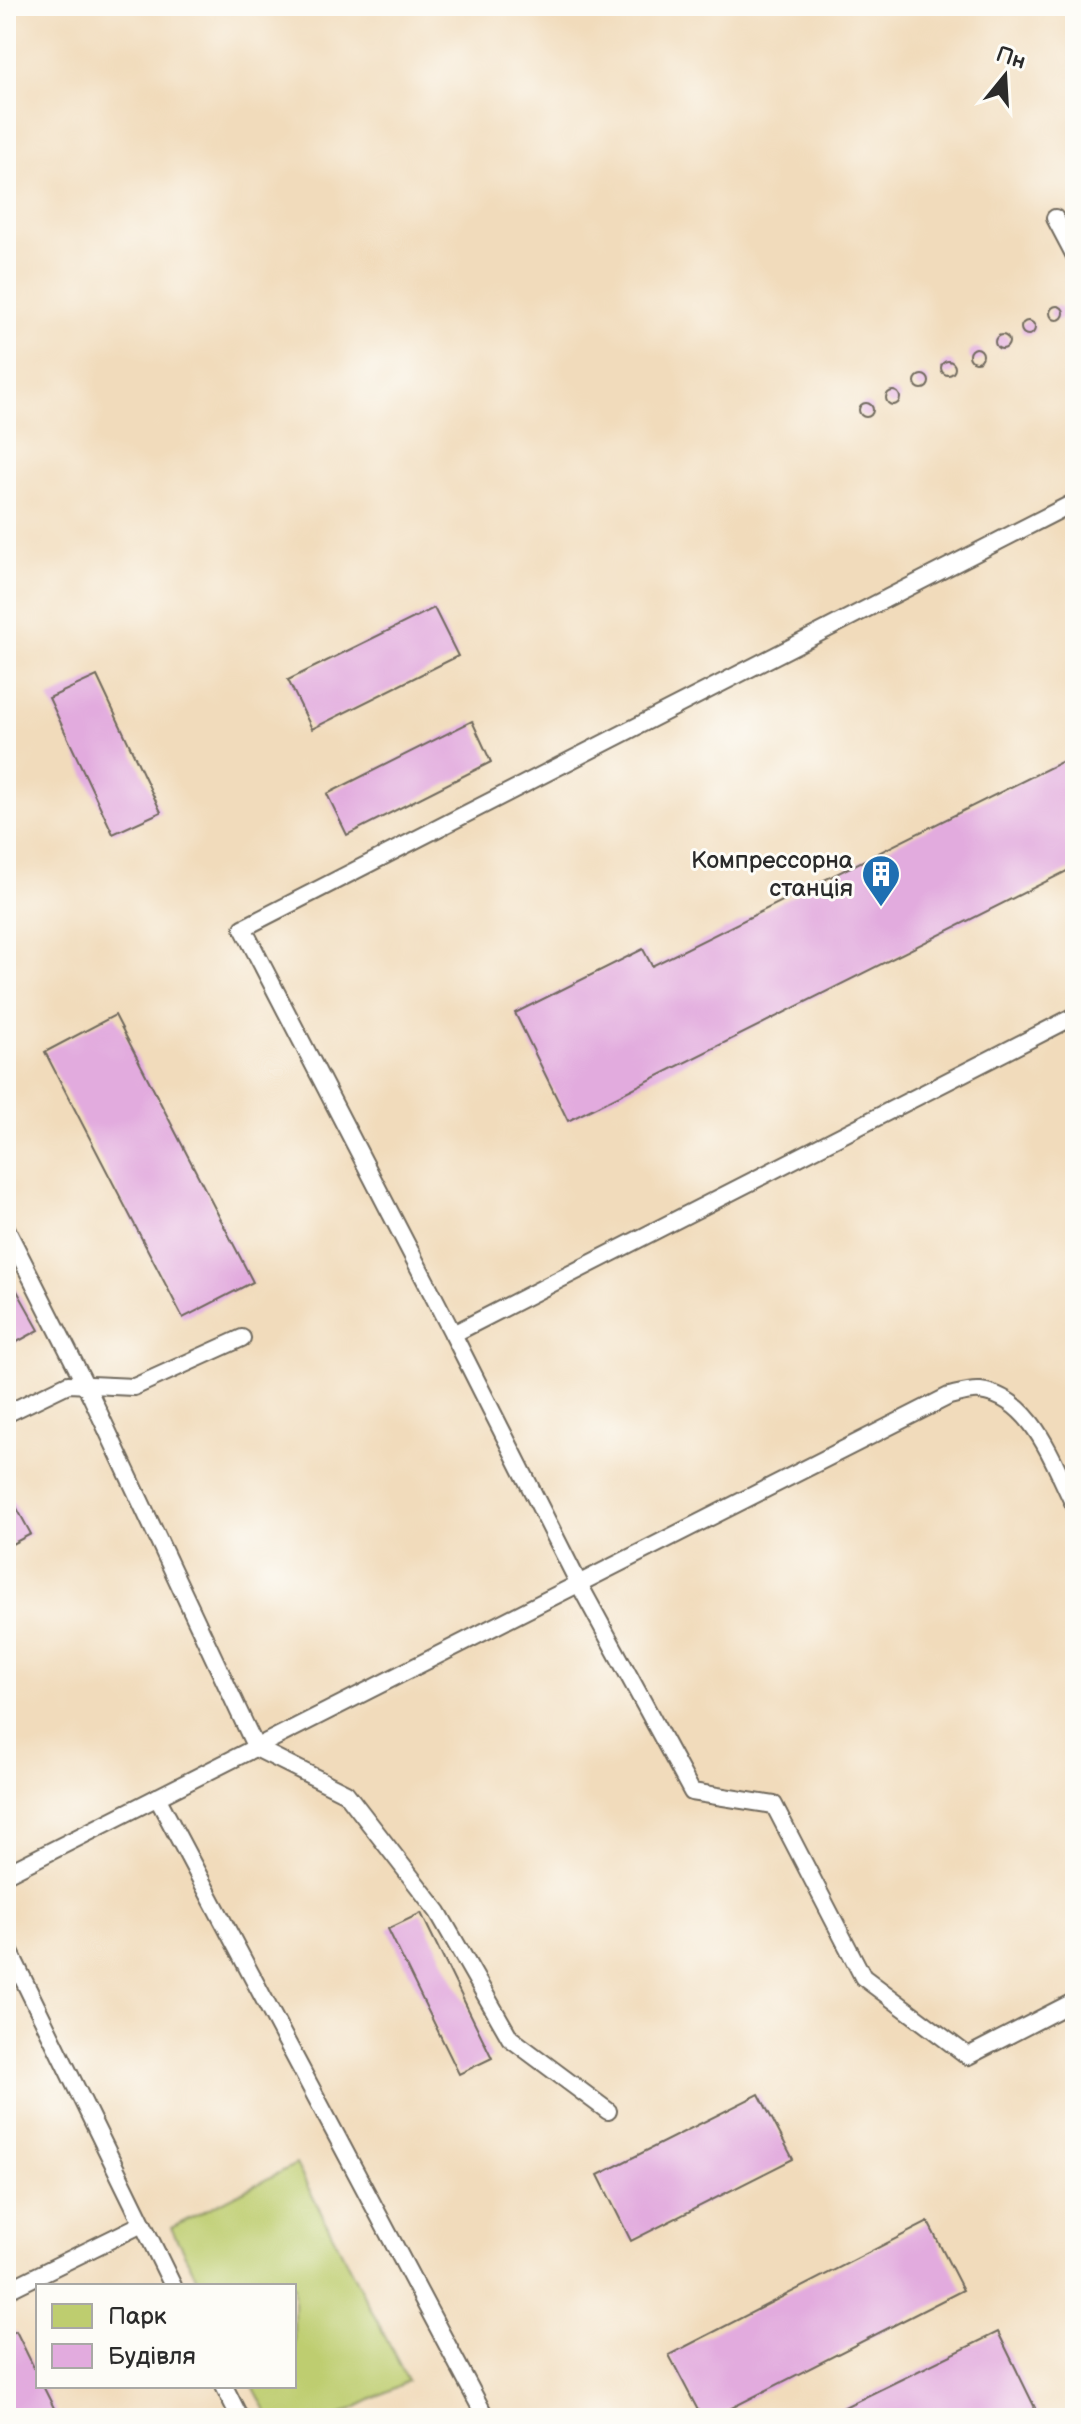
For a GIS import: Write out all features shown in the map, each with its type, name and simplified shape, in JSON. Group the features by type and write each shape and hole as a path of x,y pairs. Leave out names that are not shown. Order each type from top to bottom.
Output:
{"lane":[{"path":"1055,218 1075,256"},
{"path":"1075,502 243,928 579,1584 692,1792 774,1805 863,1977 968,2056 1075,2001"},
{"path":"453,1334 1075,1016"},
{"path":"6,1228 86,1385 256,1748 346,1793 438,1912 510,2038 608,2111"},
{"path":"6,1414 68,1384 134,1387 242,1338"},
{"path":"6,1874 949,1396 978,1391 1006,1399 1030,1419 1075,1506"},
{"path":"157,1797 486,2418"},
{"path":"6,1944 172,2284"},
{"path":"6,2291 142,2224"},
{"path":"225,2388 240,2418"}],"green space":[{"path":"296,2164 408,2381 335,2418 270,2418 254,2388 296,2388 296,2284 200,2284 171,2228"}],"building":[{"path":"1057,306 1064,313 1057,320 1050,313"},
{"path":"1028,321 1035,328 1028,335 1021,328"},
{"path":"1002,335 1009,342 1002,349 995,342"},
{"path":"976,348 983,355 976,362 969,355"},
{"path":"948,361 955,368 948,375 941,368"},
{"path":"922,375 929,382 922,389 915,382"},
{"path":"893,391 900,398 893,405 886,398"},
{"path":"866,403 873,410 866,417 859,410"},
{"path":"434,608 458,656 312,729 288,680"},
{"path":"97,676 161,812 113,834 49,698"},
{"path":"472,721 491,762 347,835 327,794"},
{"name":"Компрессорна станція","path":"1075,755 1075,867 568,1121 515,1013 643,949 652,966"},
{"path":"115,1015 253,1282 183,1318 45,1052"},
{"path":"6,1271 39,1330 6,1348"},
{"path":"6,1488 31,1534 6,1547"},
{"path":"421,1913 492,2058 459,2074 388,1929"},
{"path":"759,2094 793,2159 631,2241 598,2175"},
{"path":"928,2222 963,2290 712,2418 702,2418 669,2355"},
{"path":"16,2331 36,2372 36,2388 44,2388 59,2418 6,2418 6,2336"},
{"path":"998,2332 1040,2418 822,2418"}],"place":[{"name":"Компрессорна станція","path":"881,908"}]}
